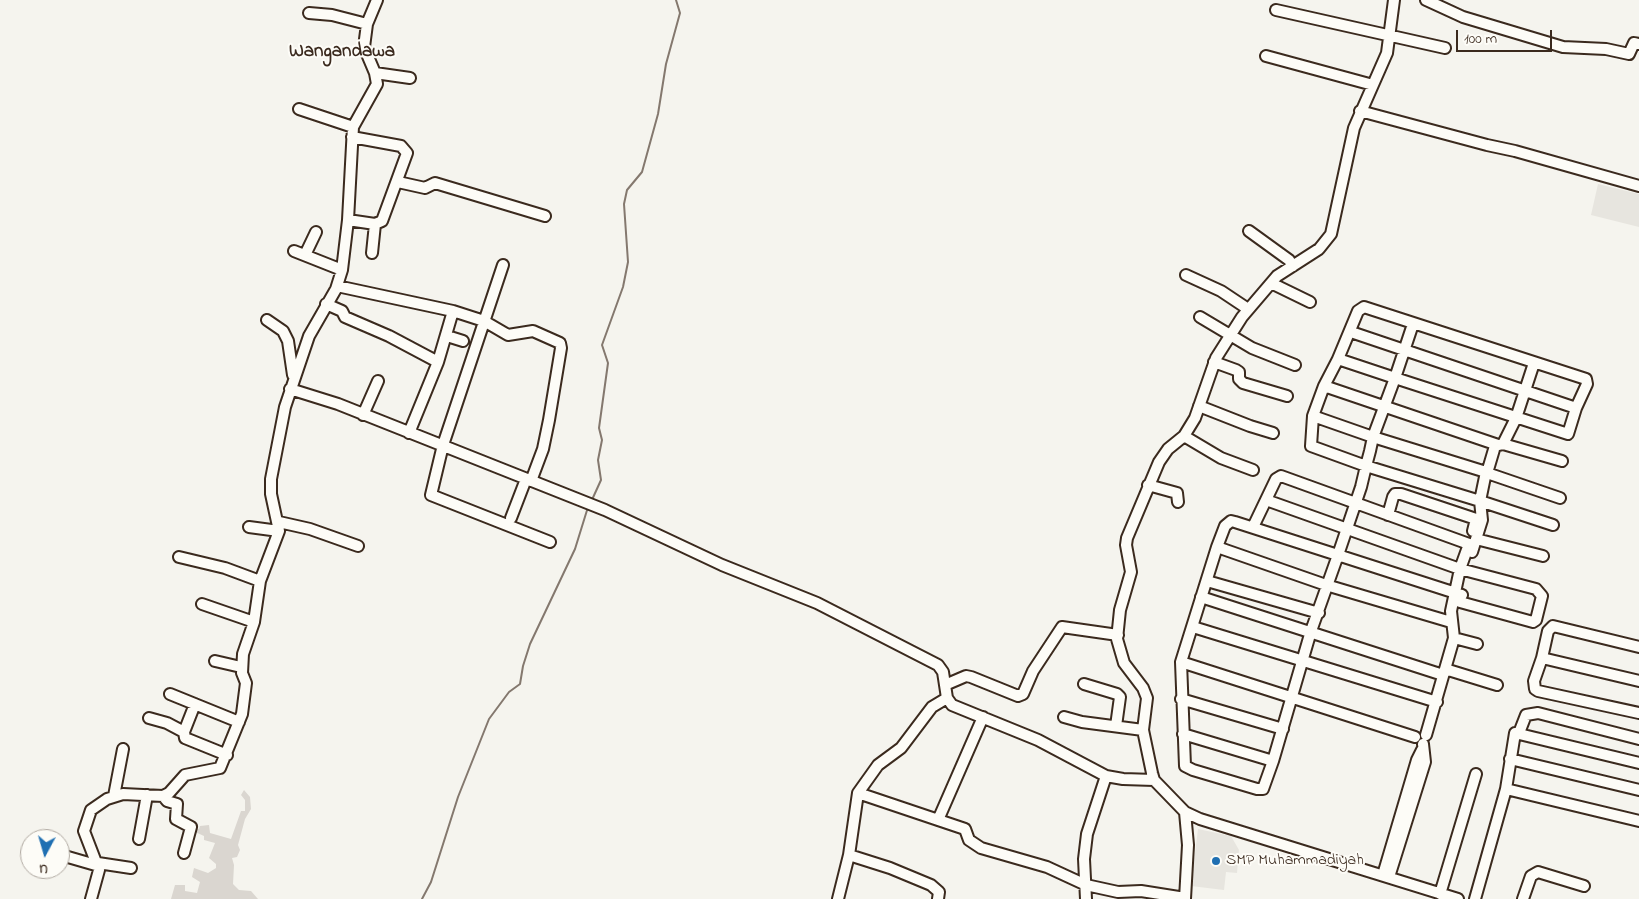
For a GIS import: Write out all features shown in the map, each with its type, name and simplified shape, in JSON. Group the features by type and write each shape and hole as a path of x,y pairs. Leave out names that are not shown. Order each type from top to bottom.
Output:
{"street":[{"path":"165,798 183,776 220,768 227,755 244,708 246,683 241,667 243,654 254,622 260,581 277,528 271,494 271,479 292,383 309,336 337,286 342,270 348,220 353,132 363,107 376,87 375,72 364,51 367,24 377,0"},
{"path":"1394,0 1391,34 1386,53 1354,128 1331,234 1319,248 1291,263 1244,306 1226,333 1214,362 1196,418 1184,436 1162,457 1148,485 1127,538 1131,572 1120,610 1118,635 1124,663 1143,688 1147,698 1143,730 1154,780 1185,812 1200,819 1458,899"},
{"path":"1426,0 1463,17 1563,47 1606,49 1629,54 1634,43 1639,44"},
{"path":"1276,10 1391,34 1445,48"},
{"path":"309,13 332,15 367,24"},
{"path":"1266,56 1373,85"},
{"path":"375,72 410,78"},
{"path":"299,109 353,132 404,147 408,153 385,218 375,224 348,220"},
{"path":"1360,111 1516,151 1639,186"},
{"path":"398,182 425,188 435,183 545,216"},
{"path":"372,253 375,224"},
{"path":"1249,231 1291,263"},
{"path":"305,255 316,232"},
{"path":"294,251 342,270"},
{"path":"504,265 443,445 431,494 432,497 550,542"},
{"path":"1186,275 1221,291 1244,306"},
{"path":"1271,283 1310,302"},
{"path":"337,286 452,311 484,321 504,334 533,331 561,345 545,441 511,518"},
{"path":"326,304 342,311 345,318 371,327 438,362"},
{"path":"1338,360 1568,434 1576,408 1588,380 1360,308 1351,332 1324,386 1313,416 1310,446 1478,503 1552,525"},
{"path":"409,434 438,362 447,336 452,311"},
{"path":"1200,317 1252,348 1295,365"},
{"path":"267,320 282,330 288,341 292,383"},
{"path":"1266,500 1346,528 1463,570 1536,588 1542,596 1542,601 1533,622 1459,596 1338,555 1253,527 1235,522 1227,523 1217,546 1181,662 1184,762 1188,768 1193,770 1260,790 1265,786 1273,762 1311,631 1319,613 1326,587 1338,555 1346,528 1355,502 1374,437 1413,324"},
{"path":"1351,332 1576,408"},
{"path":"447,336 464,341"},
{"path":"1214,362 1239,372 1239,379 1243,383 1287,396"},
{"path":"1386,876 1425,762 1421,741 1437,702 1453,629 1463,570 1479,519 1478,503 1494,449 1500,444 1516,418 1534,363"},
{"path":"363,415 378,381"},
{"path":"292,383 409,434 443,445 605,510 722,565 817,603 938,665 942,670 947,698 952,705 1038,740 1106,776 1123,780 1154,780"},
{"path":"1324,386 1500,444 1562,461"},
{"path":"1199,406 1250,426 1274,433"},
{"path":"1313,416 1560,498"},
{"path":"1184,436 1221,458 1254,470"},
{"path":"1253,527 1277,478 1281,476 1388,515 1473,542 1543,556"},
{"path":"1148,485 1177,493 1178,502"},
{"path":"1388,515 1393,497 1398,493 1479,519"},
{"path":"249,528 310,529 358,546"},
{"path":"1217,546 1326,587 1453,629 1476,644"},
{"path":"179,557 225,568 260,581"},
{"path":"1207,581 1319,613"},
{"path":"1201,597 1444,672 1497,685"},
{"path":"202,604 254,622"},
{"path":"1639,647 1553,626 1548,631 1542,658 1534,681 1535,689 1538,691 1639,713"},
{"path":"945,685 966,676 1018,696 1023,694 1033,671 1062,627 1118,635"},
{"path":"1193,628 1437,702"},
{"path":"1542,658 1639,681"},
{"path":"215,661 241,667"},
{"path":"1181,662 1293,696 1421,741"},
{"path":"1084,684 1117,694 1120,697 1116,726"},
{"path":"170,694 238,722"},
{"path":"838,899 849,855 858,793 878,765 902,748 930,709 947,698"},
{"path":"1181,699 1283,729"},
{"path":"194,704 184,732 185,738 227,755"},
{"path":"1475,899 1506,789 1514,735 1519,732 1526,715 1538,713 1639,739"},
{"path":"938,820 983,717"},
{"path":"149,718 166,723 184,732"},
{"path":"1064,718 1143,730"},
{"path":"1519,732 1639,763"},
{"path":"1183,734 1273,762"},
{"path":"114,796 123,749"},
{"path":"1510,759 1639,790"},
{"path":"1440,894 1476,774"},
{"path":"1086,899 1084,859 1087,834 1106,776"},
{"path":"1506,789 1639,821"},
{"path":"91,899 102,864 86,838 85,824 91,810 114,796 130,793 147,795 165,798 177,804 176,819 192,827 184,853"},
{"path":"858,793 965,829 969,840 981,848 1048,868 1086,885 1118,892 1141,891 1185,899 1188,845 1185,812"},
{"path":"139,839 147,795"},
{"path":"849,855 890,868 931,885 939,892 938,899"},
{"path":"70,857 131,868"},
{"path":"1523,899 1531,876 1538,872 1584,886"}],"shaded area":[{"path":"1598,184 1639,194 1639,227 1591,215"},
{"path":"244,790 250,797 251,809 245,819 238,845 240,850 237,857 232,858 234,865 233,884 239,890 251,891 258,899 171,899 175,885 185,885 185,891 197,893 200,882 192,877 194,868 208,873 216,868 216,864 209,858 215,843 204,840 204,836 193,831 195,828 199,829 200,826 209,825 210,833 231,839 241,811 245,811 245,800 241,795"},
{"name":"SMP Muhammadiyah","path":"1198,829 1231,836 1239,850 1237,873 1226,872 1224,890 1191,886"}],"waterway":[{"path":"591,502 601,480 598,460 602,440 599,428 608,363 602,345 623,287 628,262 624,204 627,190 642,172 658,114 666,64 680,13 676,0"},
{"path":"422,899 431,882 458,797 489,719 509,692 520,684 530,644 575,549 588,507"}],"place":[{"name":"SMP Muhammadiyah","path":"1216,861"}],"district":[{"name":"Wangandawa","path":"342,53"}]}
